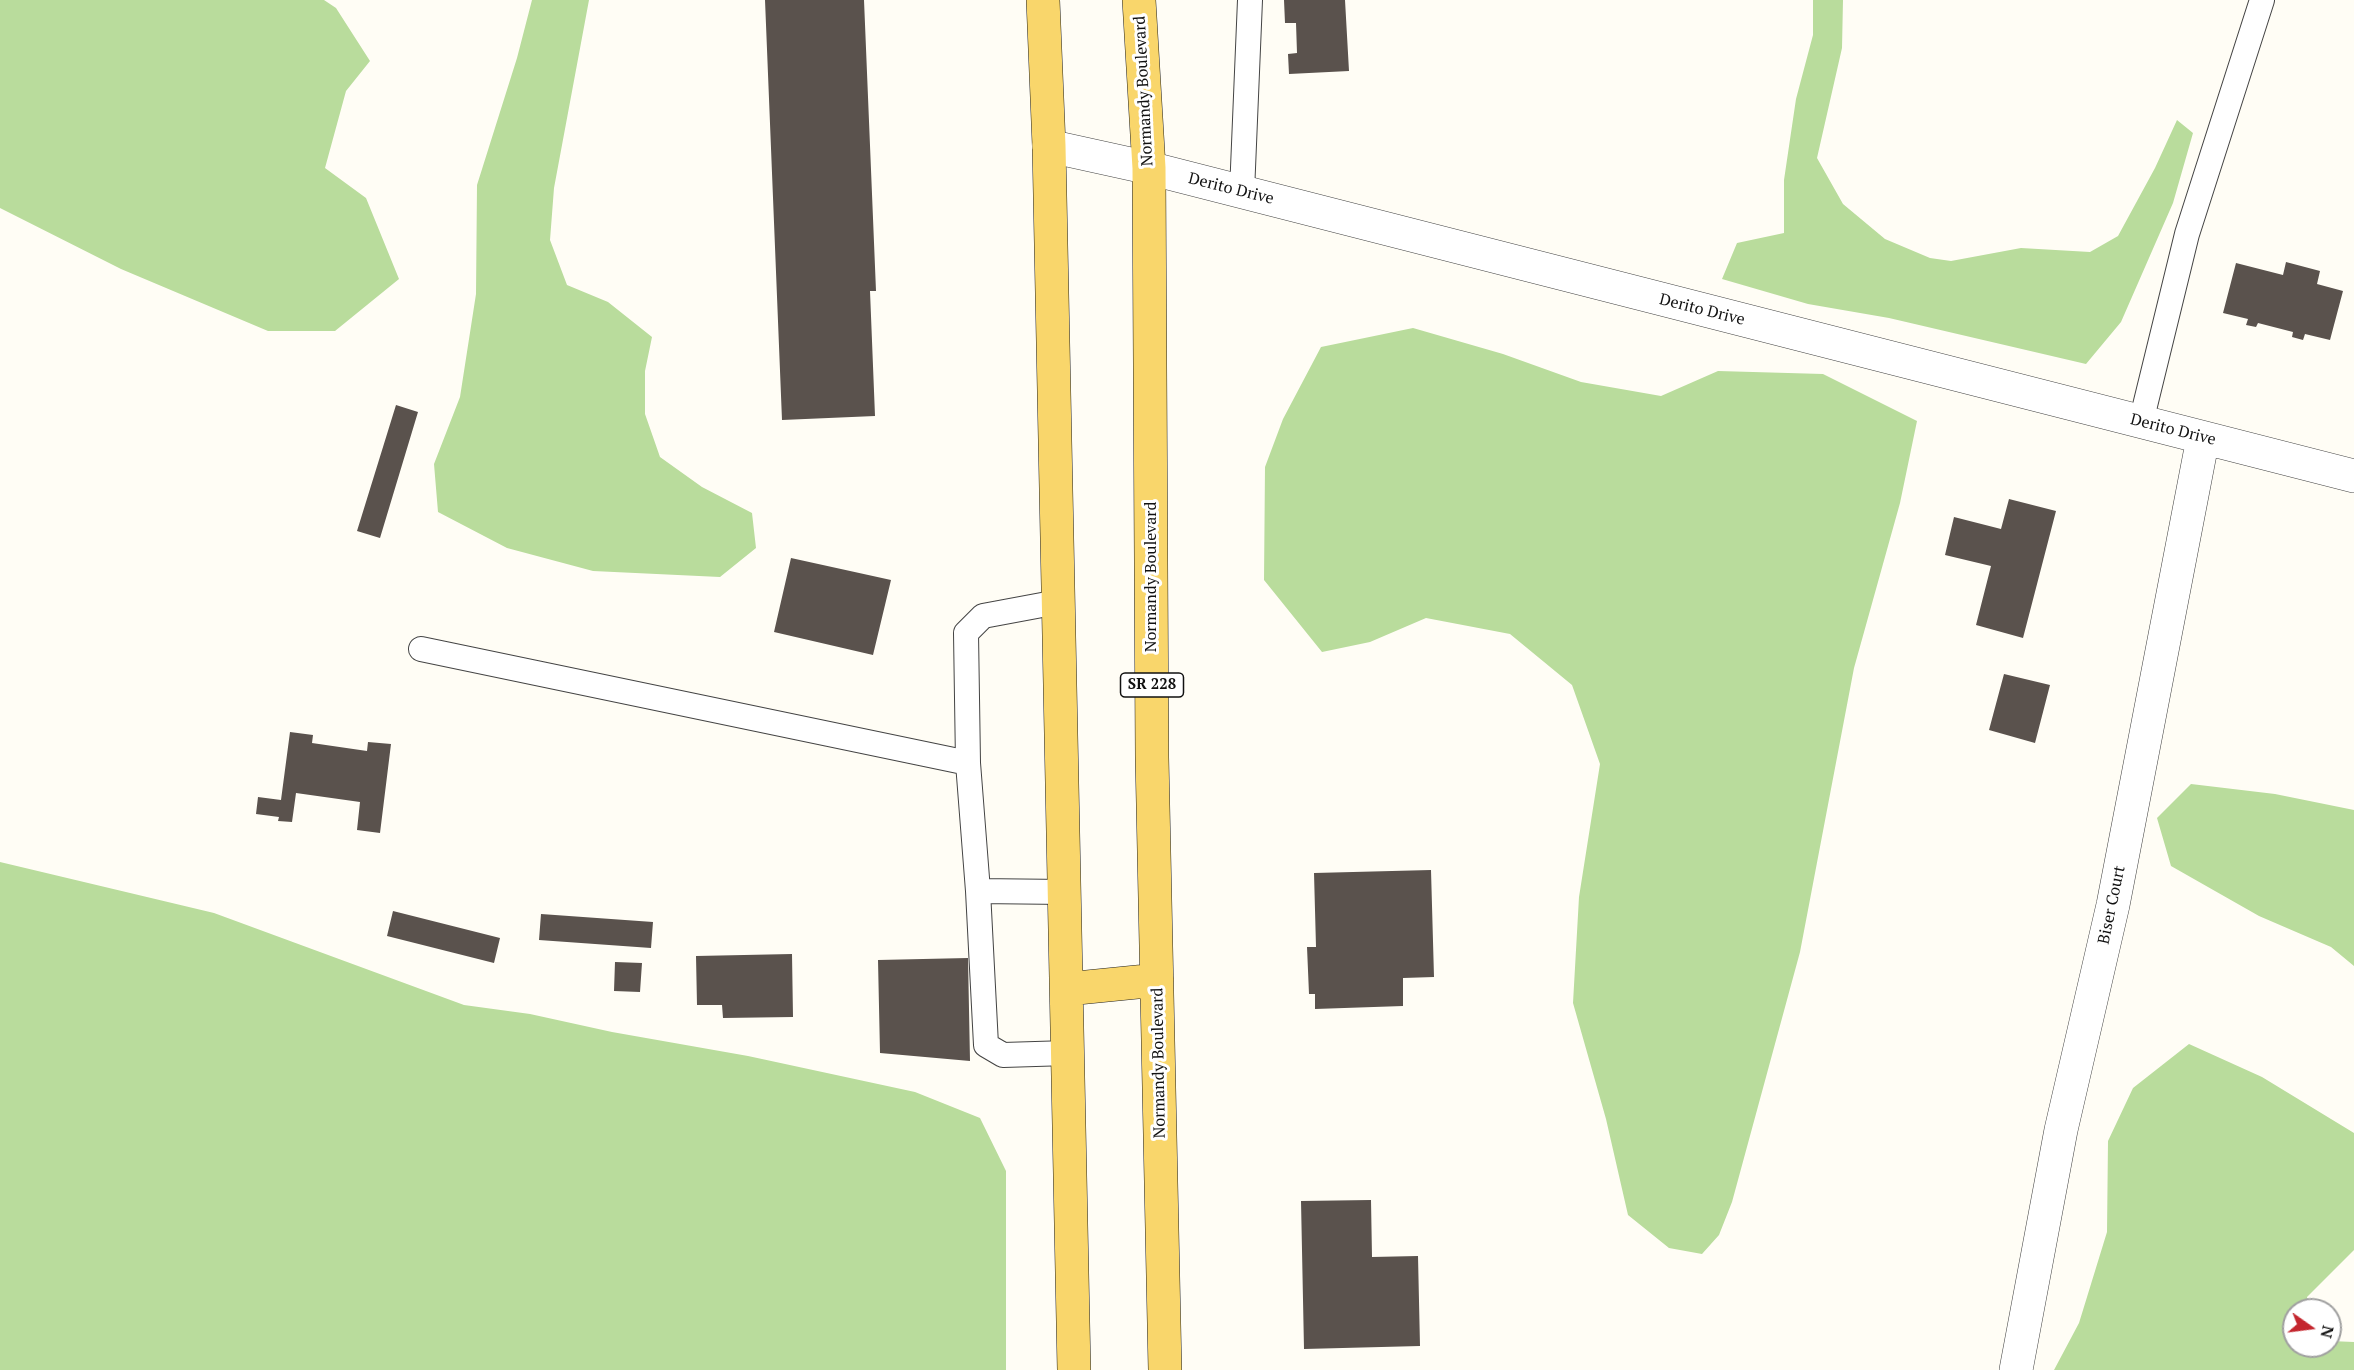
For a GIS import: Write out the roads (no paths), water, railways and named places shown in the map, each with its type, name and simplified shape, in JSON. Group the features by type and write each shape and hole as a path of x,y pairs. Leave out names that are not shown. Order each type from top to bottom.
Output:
{"main road":[{"path":"1043,0 1050,146 1074,1370"},
{"name":"Normandy Boulevard","path":"1139,0 1149,168 1152,757 1165,1370"},
{"path":"1067,989 1157,980"}],"street":[{"name":"Derito Drive","path":"1050,146 1149,168 2354,476"},
{"name":"Biser Court","path":"2016,1370 2061,1130 2113,905 2203,438"}],"lane":[{"path":"1242,192 1250,0"},
{"path":"2140,422 2187,234 2262,0"},
{"path":"1058,602 983,616 966,633 968,763 978,891 986,1045 1003,1055 1068,1053"},
{"path":"421,649 968,763"},
{"path":"978,891 1065,892"}]}
